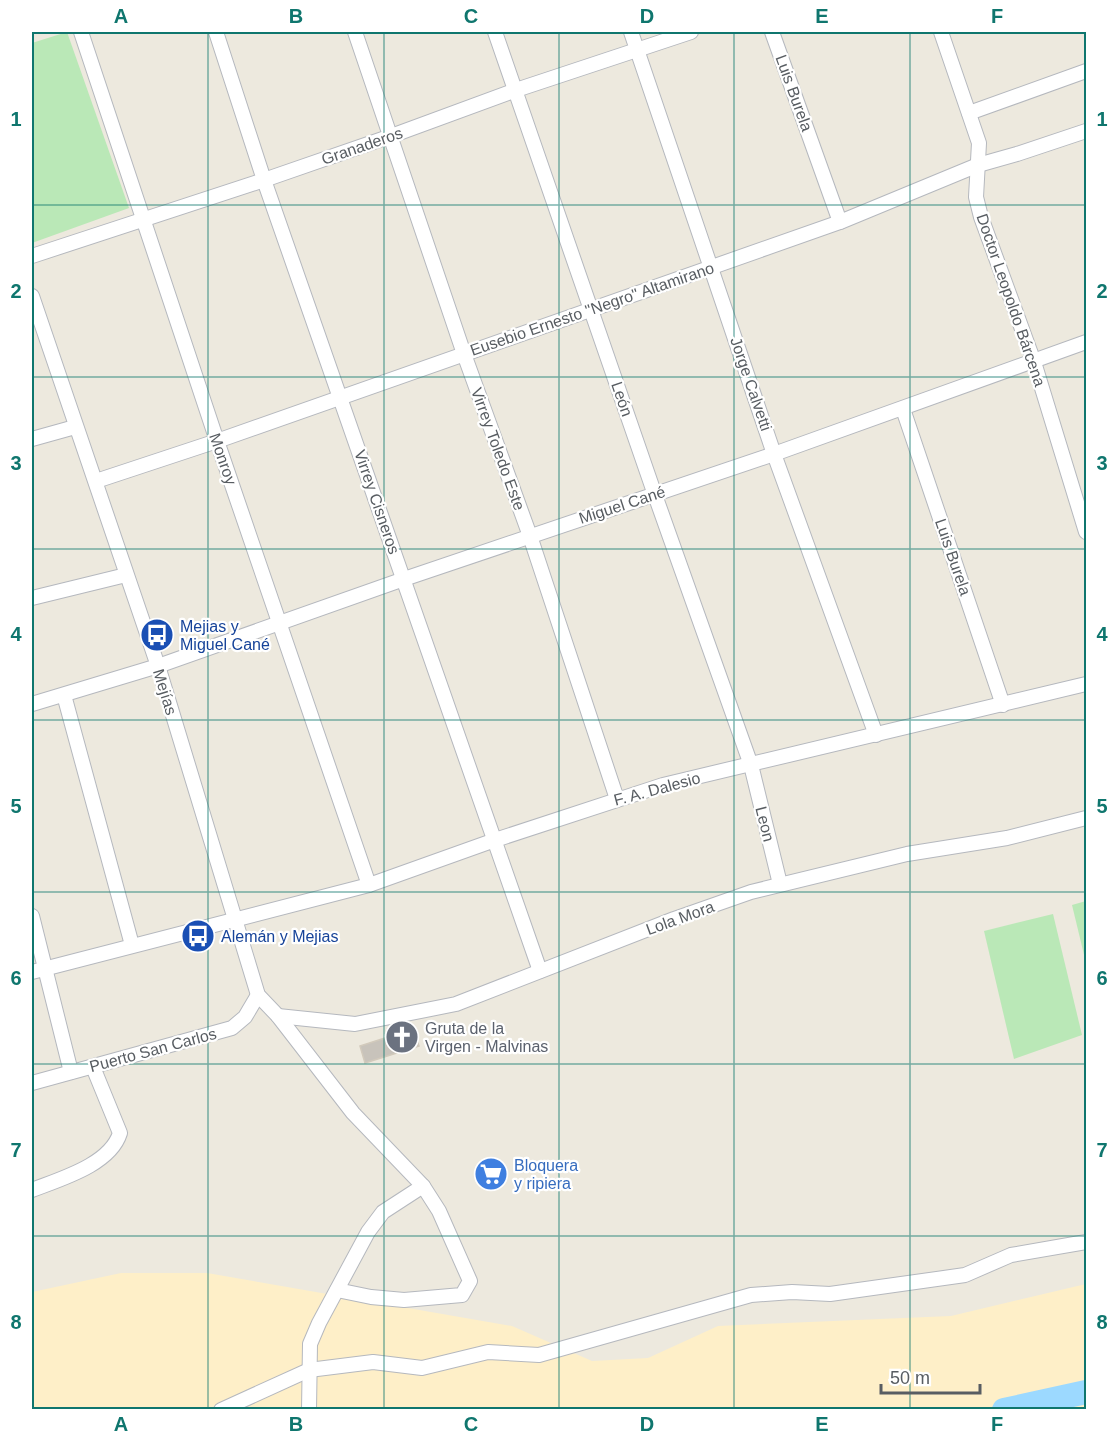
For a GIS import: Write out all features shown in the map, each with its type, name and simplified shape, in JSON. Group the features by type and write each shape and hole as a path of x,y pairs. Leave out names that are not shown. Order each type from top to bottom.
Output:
{"street":[{"name":"Monroy","path":"81,32 217,441 369,885"},
{"name":"Virrey Cisneros","path":"216,32 264,180 540,971"},
{"name":"Virrey Toledo Este","path":"355,32 464,354 530,537 617,799"},
{"name":"León","path":"495,32 751,765"},
{"name":"Jorge Calvetti","path":"631,32 774,454 876,735"},
{"name":"Granaderos","path":"32,256 264,180 516,90 691,32"},
{"name":"Luis Burela","path":"772,32 840,222"},
{"name":"Doctor Leopoldo Bárcena","path":"941,32 979,143 976,197 981,217 1034,362 1086,532"},
{"path":"969,113 1086,71"},
{"name":"Eusebio Ernesto \"Negro\" Altamirano","path":"96,481 217,441 591,308 711,268 840,222 978,165 1086,130"},
{"name":"Mejías","path":"32,296 158,666 258,995 278,1016 353,1113 423,1186 439,1211 470,1281 462,1295 404,1300 371,1297 337,1290"},
{"name":"Miguel Cané","path":"32,704 158,666 404,579 903,409 1086,342"},
{"name":"Luis Burela","path":"903,409 1003,705"},
{"path":"32,439 75,427"},
{"path":"32,598 126,575"},
{"name":"F. A. Dalesio","path":"32,972 369,885 495,840 663,785 1086,684"},
{"path":"64,695 132,945"},
{"name":"Leon","path":"751,765 780,884"},
{"name":"Lola Mora","path":"278,1016 356,1024 456,1004 674,920 780,884 907,854 1007,838 1086,818"},
{"path":"32,916 71,1072"},
{"name":"Puerto San Carlos","path":"32,1083 232,1028 245,1017 258,995"},
{"path":"32,1190 80,1172 117,1142 120,1133 93,1067"},
{"path":"309,1410 310,1344 337,1290 368,1232 383,1212 423,1186"},
{"path":"221,1410 309,1370 373,1362 422,1368 488,1352 539,1355 751,1295 792,1292 830,1294 965,1275 1011,1255 1086,1242"}],"green space":[{"path":"67,32 129,208 32,243 32,43"},
{"path":"1086,901 1086,963 1072,905"},
{"path":"1053,914 1082,1035 1014,1059 984,931"}],"sand":[{"path":"121,1273 207,1273 512,1326 592,1361 648,1358 718,1326 951,1316 1086,1284 1086,1409 32,1409 32,1292"}],"building":[{"name":"Gruta de la Virgen - Malvinas","path":"413,1029 419,1046 365,1063 360,1046"}],"waterway":[{"path":"1004,1410 1086,1392"}],"place":[{"name":"Mejias y Miguel Cané","path":"157,635"},
{"name":"Alemán y Mejias","path":"198,936"},
{"name":"Gruta de la Virgen - Malvinas","path":"402,1037"},
{"name":"Bloquera y ripiera","path":"491,1174"}]}
